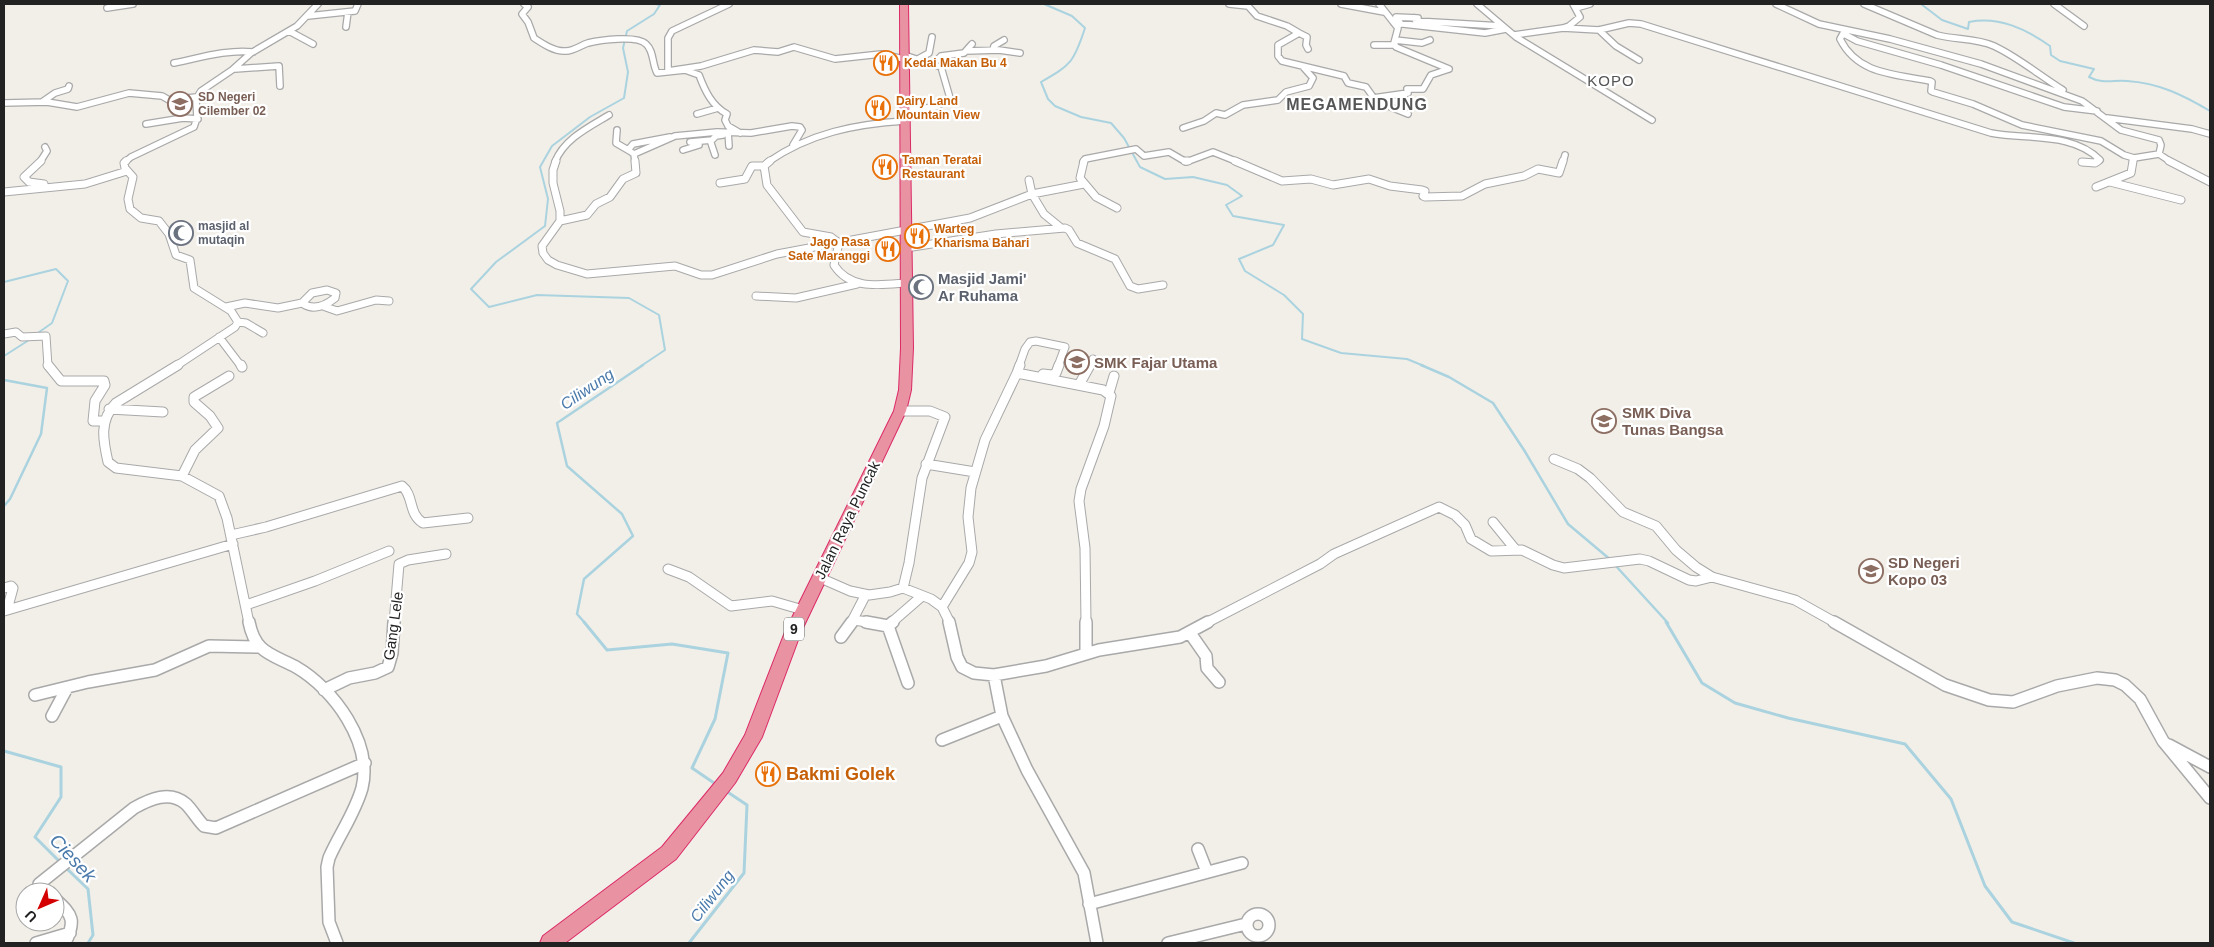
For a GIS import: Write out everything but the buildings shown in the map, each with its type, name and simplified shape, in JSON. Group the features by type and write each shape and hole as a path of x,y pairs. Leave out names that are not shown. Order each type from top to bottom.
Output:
{"highway":[{"name":"Jalan Raya Puncak","path":"550,943 669,853 729,778 753,736 818,577 900,411 906,385 907,356 904,4"}],"street":[{"path":"107,8 133,4"},
{"path":"238,322 237,318 226,308 194,288 190,260 176,255 168,234 158,221 139,218 130,209 128,198 133,177 127,171 124,164 129,158 196,124 198,119 194,109 196,98 201,90 235,68 253,52 276,41 308,16 318,4"},
{"path":"339,13 342,4"},
{"path":"308,16 357,10 358,4"},
{"path":"524,4 528,7 522,14 536,40 566,51 590,42 633,39 644,41 650,48 653,67 657,72 685,70 699,75 703,80 706,92 718,108 727,114 725,120 728,126 740,133"},
{"path":"669,71 667,65 671,49 668,38 672,31 729,4"},
{"path":"1229,4 1249,7 1254,15 1286,26 1307,37 1306,44 1308,49"},
{"path":"1341,4 1384,12"},
{"path":"1379,4 1384,12 1398,23 1485,33 1504,27"},
{"path":"1476,4 1514,35 1652,120"},
{"path":"1564,28 1579,19 1580,14 1574,6 1590,4"},
{"path":"1776,4 1816,23 1845,32 1881,36 1961,57 2076,98"},
{"path":"1864,4 1936,35 1949,38 1971,39 1994,46 2097,111 2121,130 2161,141 2159,154"},
{"path":"2054,4 2084,26"},
{"path":"346,27 348,12"},
{"path":"1373,98 1408,93 1407,89 1423,89 1431,75 1449,69 1400,49 1395,42 1398,29 1396,17 1414,18 1415,21 1446,19"},
{"path":"1430,20 1504,27"},
{"path":"1514,35 1564,28 1599,30 1626,20 1995,134 2073,143 2092,152 2100,160 2095,163 2082,162"},
{"path":"1599,30 1616,46 1639,60"},
{"path":"289,31 299,34 305,41 313,44"},
{"path":"1845,32 1859,41 1941,65 2059,105 2097,111"},
{"path":"1845,32 1840,40 1846,51 1868,67 1888,74 1930,81 1932,92 1973,104 2022,125 2074,134 2100,141 2134,158 2159,154 2178,167 2210,182"},
{"path":"1299,33 1282,42 1278,47 1278,58 1284,62 1344,76 1348,83 1366,87 1373,98 1379,103 1408,114"},
{"path":"918,59 930,53 932,37"},
{"path":"993,50 994,46 1004,40"},
{"path":"1374,45 1395,42 1422,43 1430,40"},
{"path":"966,52 972,44"},
{"path":"669,71 681,67 701,66 754,50 777,52 794,47 835,59 883,54 918,59 941,67 950,95 949,100 905,116 838,128 818,134 793,145 764,166 752,166 745,179 720,183"},
{"path":"934,63 942,56 966,52 993,50 1020,53"},
{"path":"174,63 215,55 244,51 253,52"},
{"path":"235,68 279,66 281,67 278,74 280,86"},
{"path":"1183,128 1204,121 1216,113 1224,115 1243,106 1278,100 1286,92 1306,87 1312,82 1313,78 1303,67"},
{"path":"41,102 55,93 68,89 69,86"},
{"path":"4,103 41,102 77,107 118,92 162,96 171,100 196,98"},
{"path":"697,114 718,108"},
{"path":"560,221 552,181 557,156 570,140 609,115"},
{"path":"146,124 183,118 198,119"},
{"path":"2107,118 2184,128 2210,134"},
{"path":"628,150 635,143 670,137 753,133 800,126 802,130 793,145"},
{"path":"617,130 616,143 634,154"},
{"path":"683,150 712,142 716,136 728,133"},
{"path":"728,133 729,146"},
{"path":"634,154 661,144 670,137"},
{"path":"690,142 712,142"},
{"path":"712,142 715,155"},
{"path":"45,147 46,154 24,178 29,182 51,186"},
{"path":"1117,208 1100,200 1084,184 1080,177 1082,164 1085,159 1112,156 1136,149 1144,156 1170,153 1185,162 1213,152 1282,181 1312,179 1333,185 1371,179 1390,186 1425,191 1423,196 1425,197 1462,196 1485,184 1524,176 1538,168 1560,173 1565,155"},
{"path":"634,154 636,173 623,179 610,197 596,204 587,214 560,221 542,246 543,256 557,265 591,274 675,266 701,274 712,275 777,254 970,218 1032,194 1084,184"},
{"path":"2096,187 2131,173 2134,158"},
{"path":"764,166 766,185 786,208 802,231 806,234 831,237 839,243"},
{"path":"4,192 85,184 127,171"},
{"path":"1029,180 1032,194 1044,214 1060,227"},
{"path":"2110,182 2181,200"},
{"path":"906,248 1060,227 1068,229 1077,243 1115,259 1130,286 1138,289 1163,285"},
{"path":"839,243 833,261 835,268 857,284"},
{"path":"756,296 796,298 857,284 906,283"},
{"path":"302,303 304,298 311,293 327,290 334,291 336,293 335,298 322,306"},
{"path":"226,308 245,303 278,308 302,303 309,307 322,306 337,311 378,299 389,301"},
{"path":"238,322 246,323 263,333"},
{"path":"238,322 235,327 120,400 109,409 104,421 103,437 110,465 121,470 141,470 182,476 200,484 219,496 232,540 251,634 260,647 302,671 324,690 352,730 365,763 364,779 355,807 327,865 329,920 337,943"},
{"path":"4,334 17,332 20,336 27,337 46,336 48,366 60,380 70,383 96,379 105,383 95,401 93,421 104,421"},
{"path":"219,337 242,367"},
{"path":"942,607 966,571 970,558 969,501 975,472 985,440 1018,371 1025,349 1030,342 1036,341 1065,347 1054,374 1046,375 1018,371"},
{"path":"1079,385 1093,358"},
{"path":"1018,371 1109,393"},
{"path":"182,476 195,450 218,428 210,416 194,402 194,398 229,376"},
{"path":"1086,652 1085,548 1079,501 1104,426 1110,399 1109,393 1114,376"},
{"path":"109,409 162,412"},
{"path":"900,411 934,412 944,415 926,464 918,495 910,555 903,588"},
{"path":"1554,459 1578,469 1590,478 1623,512 1656,526 1676,550 1696,567 1712,576 1795,600 1937,681 1979,698 2007,703 2057,686 2097,678 2115,680 2125,685 2140,699 2163,741 2210,798"},
{"path":"926,464 975,472"},
{"path":"6,610 232,540 266,527 400,487 406,489 414,517 418,521 423,523 468,518"},
{"path":"818,577 846,590 865,596 887,593 903,588 942,607 950,624 956,657 962,667 974,673 994,675 1046,666 1086,652 1163,640 1190,633 1242,603 1320,564 1334,554 1401,526 1436,508 1444,508 1455,515 1466,526 1471,539 1483,546 1497,552 1515,549 1526,551 1560,568 1625,560 1647,560 1692,581 1712,576"},
{"path":"1493,522 1515,549"},
{"path":"246,605 316,581 389,551"},
{"name":"Gang Lele","path":"324,690 353,677 375,674 388,667 392,654 399,564 408,560 446,554"},
{"path":"668,569 689,577 731,606 772,601 803,610"},
{"path":"4,588 11,586 13,588 6,610"},
{"path":"841,637 854,620 865,596"},
{"path":"854,620 888,626 922,596"},
{"path":"888,626 908,683"},
{"path":"1190,633 1206,656 1207,668 1219,682"},
{"path":"36,695 88,682 156,670 209,646 260,647"},
{"path":"994,675 1002,716 1027,770 1084,873 1097,943"},
{"path":"52,716 67,688"},
{"path":"942,740 1002,716"},
{"path":"2163,741 2210,767"},
{"path":"48,882 68,861 134,808 156,798 170,796 179,798 204,826 216,828 365,763"},
{"path":"1198,849 1207,872"},
{"path":"1089,904 1242,863"},
{"path":"36,943 51,937 67,938 73,927 73,920 65,908"},
{"path":"1168,943 1247,926"},
{"path":"1186,943 1247,926"}],"waterway":[{"name":"Ciliwung","path":"641,366 665,350 659,315 629,298 537,295 489,307 471,289 496,262 545,226 548,199 540,167 552,146 590,117 624,98 628,72 623,48 627,31 654,14 660,5 655,4"},
{"path":"1044,4 1072,16 1085,28 1078,48 1070,61 1059,71 1041,82 1048,99 1055,106 1081,117 1111,123 1124,138 1140,167 1165,179 1193,177 1227,185 1242,196 1226,205 1233,216 1284,225 1273,245 1239,259 1245,271 1284,295 1303,314 1302,339 1341,353 1407,359 1424,366"},
{"path":"1921,4 1942,20 1968,29 1969,22 1991,21 2012,25 2050,46 2051,55 2060,61 2094,69 2089,77 2103,81 2150,84 2180,95 2210,111"},
{"name":"Ciesek","path":"4,282 56,269 68,281 52,323 35,335"},
{"name":"Ciesek","path":"4,356 29,340"},
{"name":"Ciliwung","path":"585,623 577,614 584,579 633,536 622,514 567,466 557,423 643,365"},
{"path":"1421,365 1449,377 1493,403 1524,450 1568,524 1612,561"},
{"name":"Ciesek","path":"4,380 47,388 41,434 10,499 4,506"},
{"path":"1615,565 1668,623"},
{"name":"Ciliwung","path":"584,622 607,650 672,644 728,653 715,719 692,768 717,785"},
{"path":"1666,622 1702,683 1735,703 1788,718 1905,744 1951,799 1985,886 2012,922 2074,943"},
{"name":"Ciesek","path":"4,751 61,767 61,797 35,837 61,863"},
{"name":"Ciliwung","path":"689,943 744,873 747,805 726,791"},
{"name":"Ciesek","path":"65,867 88,889 93,935 88,943"}],"place":[{"name":"Kedai Makan Bu 4","path":"886,63"},
{"name":"SD Negeri Cilember 02","path":"180,104"},
{"name":"Dairy Land Mountain View","path":"878,108"},
{"name":"Taman Teratai Restaurant","path":"885,167"},
{"name":"masjid al mutaqin","path":"181,233"},
{"name":"Warteg Kharisma Bahari","path":"917,236"},
{"name":"Jago Rasa Sate Maranggi","path":"888,249"},
{"name":"Masjid Jami' Ar Ruhama","path":"921,287"},
{"name":"SMK Fajar Utama","path":"1077,362"},
{"name":"SMK Diva Tunas Bangsa","path":"1604,421"},
{"name":"SD Negeri Kopo 03","path":"1871,571"},
{"name":"Bakmi Golek","path":"768,774"}],"district":[{"name":"KOPO","path":"1611,80"},
{"name":"MEGAMENDUNG","path":"1357,104"}]}
